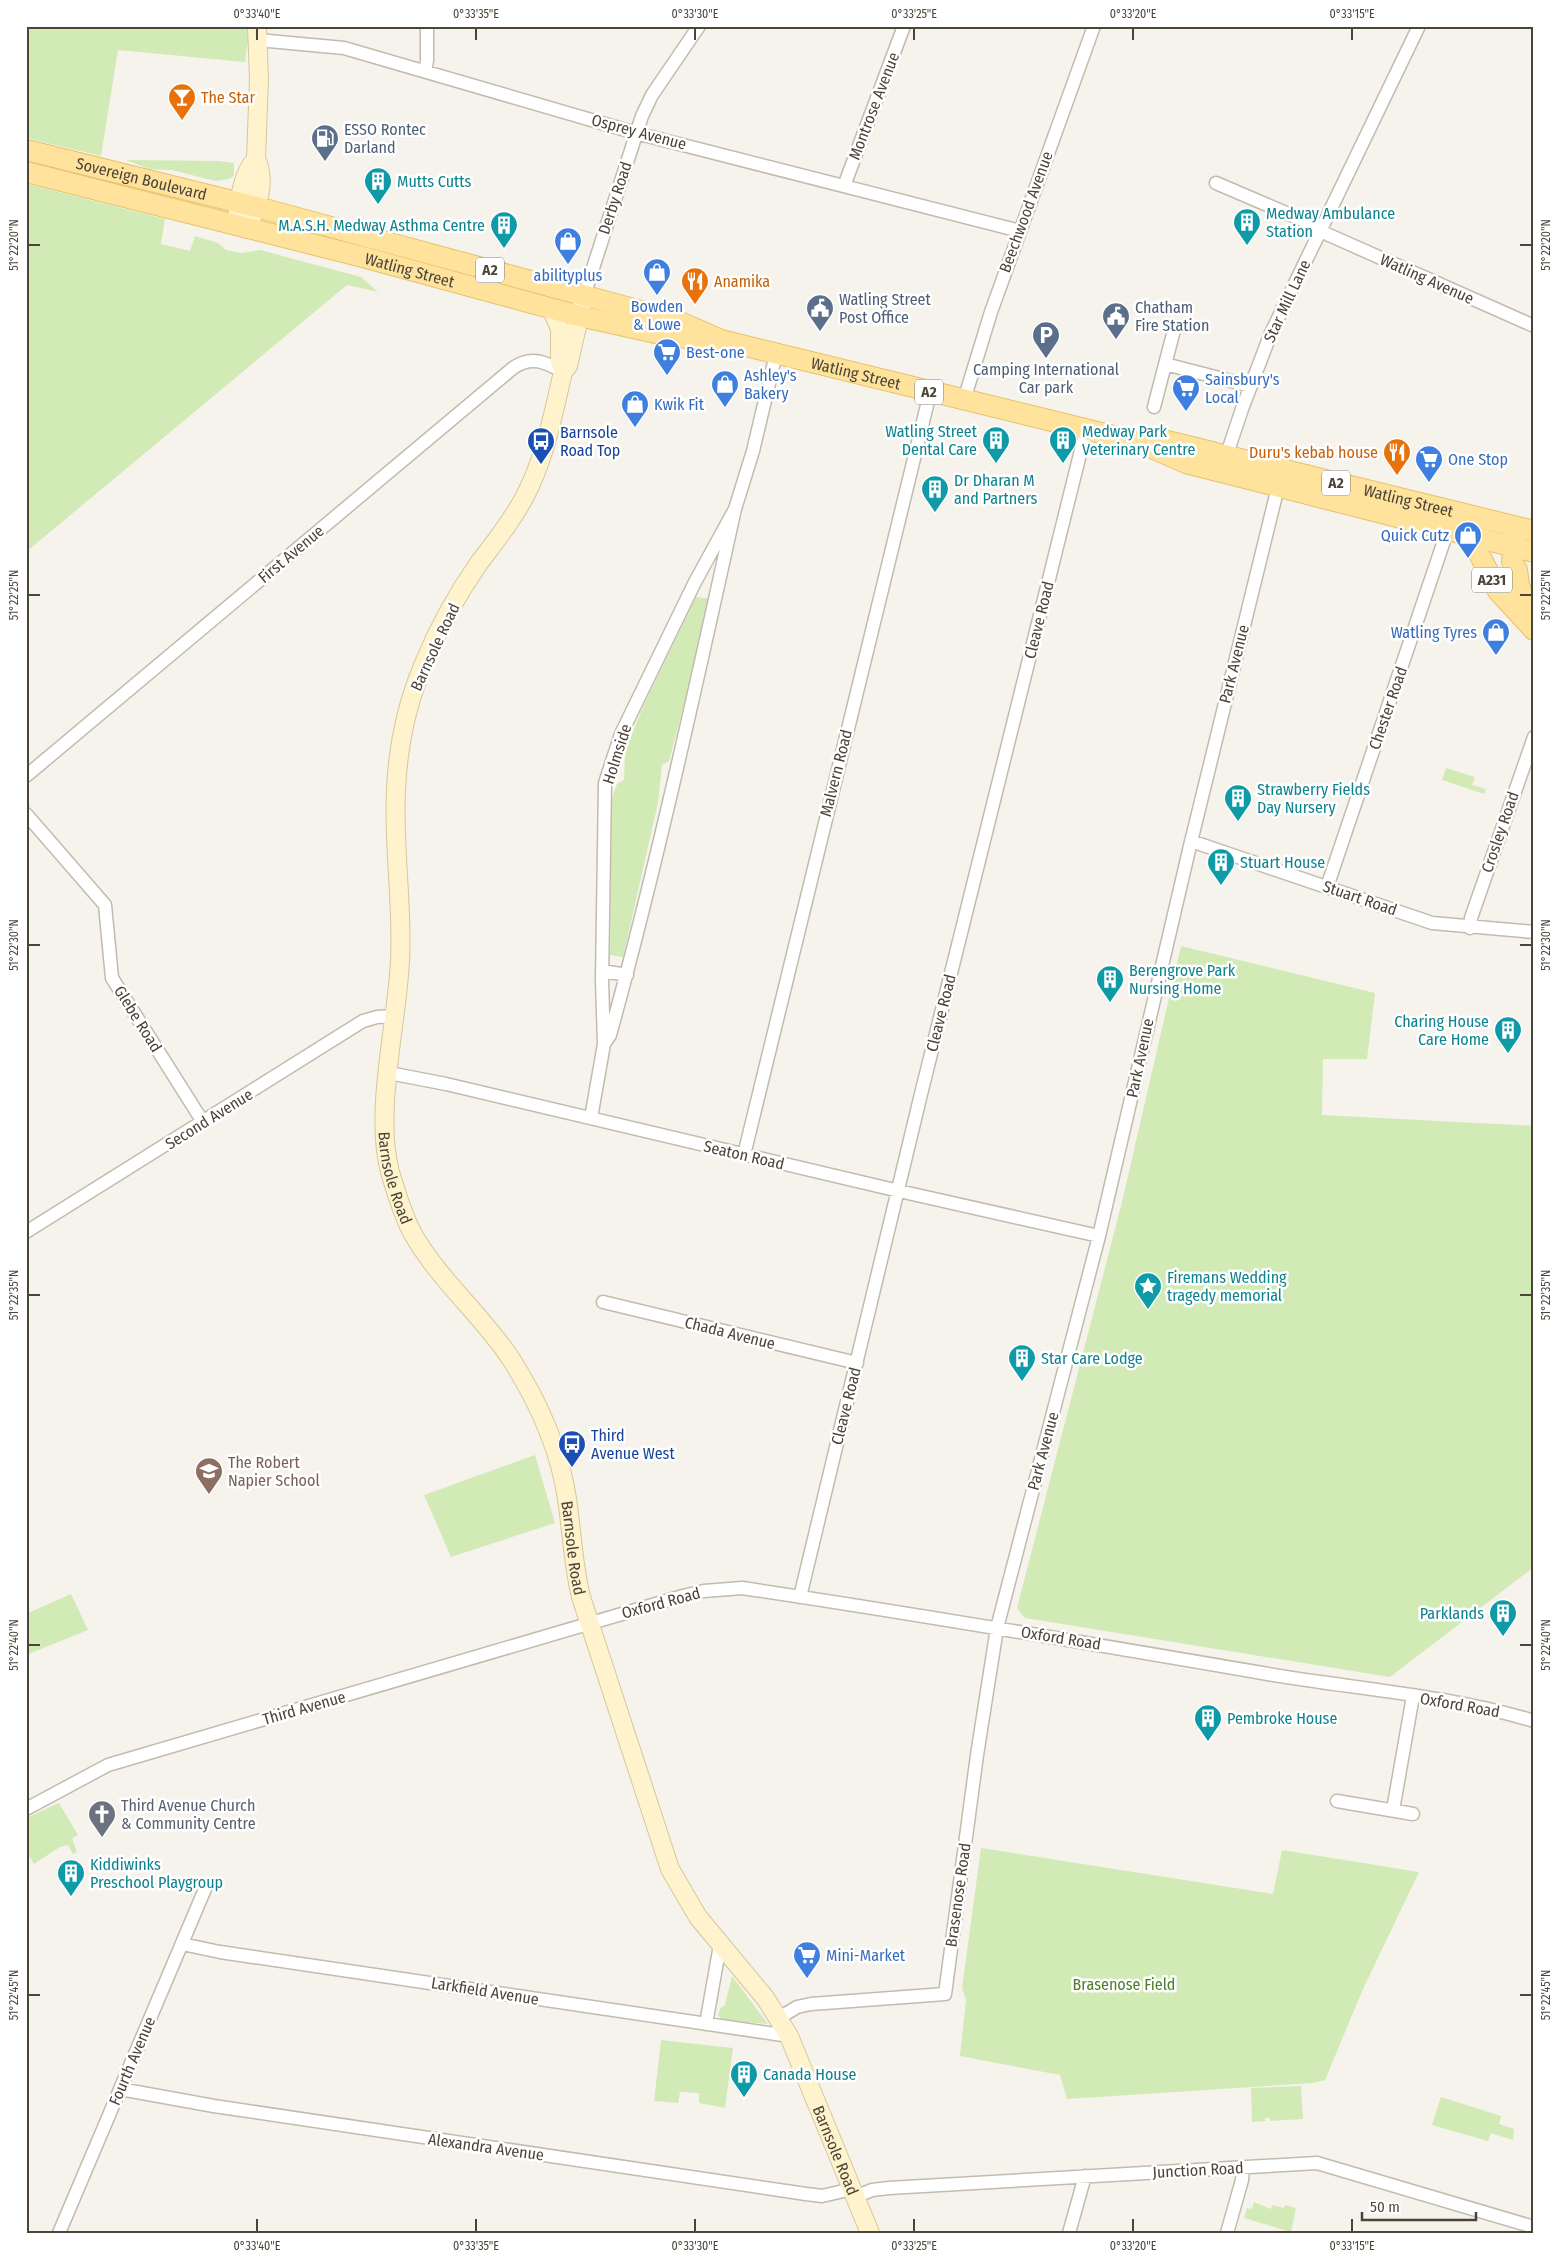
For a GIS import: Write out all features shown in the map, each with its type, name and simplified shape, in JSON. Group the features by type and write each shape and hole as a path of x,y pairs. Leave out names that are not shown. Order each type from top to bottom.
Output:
{"main road":[{"name":"Sovereign Boulevard","path":"26,150 248,205"},
{"name":"Sovereign Boulevard","path":"26,172 241,227"},
{"name":"Watling Street","path":"248,205 678,321 721,340 1138,442 1159,439 1278,487 1474,535"},
{"name":"Watling Street","path":"241,227 363,256 579,316 674,337 721,340"},
{"name":"Watling Street","path":"1224,464 1521,535"},
{"name":"A2","path":"1474,535 1521,535 1534,552"},
{"name":"A231","path":"1474,535 1474,544 1498,590 1530,623"},
{"name":"A231","path":"1521,535 1512,562 1517,570 1519,585 1530,623"},
{"name":"A231","path":"1530,623 1534,586"}],"street":[{"path":"425,71 427,61 427,26"},
{"name":"Derby Road","path":"584,296 636,133 652,95 699,26"},
{"name":"Montrose Avenue","path":"844,186 904,26"},
{"name":"Beechwood Avenue","path":"964,400 991,312 1094,26"},
{"name":"Star Mill Lane","path":"1224,464 1250,386 1271,333 1419,26"},
{"path":"241,227 248,205 249,166 256,159 257,33"},
{"name":"Osprey Avenue","path":"257,33 344,48 636,133 1020,231"},
{"name":"Watling Avenue","path":"1216,183 1534,326"},
{"name":"Barnsole Road","path":"584,296 568,366 563,372 548,436 529,488 512,519 477,566 448,613 424,662 407,713 399,754 395,794 400,944 384,1122 389,1169 411,1232 511,1360 542,1418 557,1456 563,1478 576,1574 589,1624 670,1869 689,1903 720,1945 743,1968 789,2036 870,2233"},
{"name":"Barnsole Road","path":"551,308 559,326 559,366 563,372"},
{"path":"1154,407 1174,330"},
{"name":"Holmside","path":"604,1044 610,1035 627,975 675,784 735,509 753,451 776,354"},
{"name":"First Avenue","path":"26,776 513,368 527,361 544,361 563,372"},
{"path":"1165,364 1250,386"},
{"name":"Malvern Road","path":"744,1155 930,392"},
{"name":"Cleave Road","path":"800,1596 1086,430"},
{"name":"Park Avenue","path":"997,1628 1099,1236 1191,841 1278,487"},
{"name":"Holmside","path":"591,1118 604,1044 602,971 605,784 621,734 695,582 735,509"},
{"name":"Chester Road","path":"1327,887 1448,529"},
{"path":"695,582 717,589"},
{"name":"Crosley Road","path":"1470,928 1471,918 1534,737"},
{"name":"Glebe Road","path":"26,814 105,905 112,978 203,1122"},
{"name":"Stuart Road","path":"1191,841 1432,924 1534,932"},
{"path":"602,971 627,975"},
{"name":"Second Avenue","path":"26,1232 363,1021 377,1017 395,1016"},
{"name":"Seaton Road","path":"388,1073 1099,1236"},
{"name":"Chada Avenue","path":"603,1302 856,1363"},
{"name":"Oxford Road","path":"589,1624 704,1591 742,1588 1496,1710 1534,1721"},
{"name":"Third Avenue","path":"26,1809 108,1764 589,1624"},
{"name":"Brasenose Road","path":"778,2018 790,2011 811,2004 944,1994 977,1755 997,1628"},
{"path":"1393,1810 1412,1696"},
{"path":"1337,1801 1414,1814"},
{"name":"Fourth Avenue","path":"59,2233 206,1889"},
{"name":"Larkfield Avenue","path":"182,1944 220,1952 789,2036"},
{"path":"706,2024 720,1945"},
{"name":"Alexandra Avenue","path":"120,2089 214,2106 806,2194 822,2196 854,2193"},
{"name":"Junction Road","path":"854,2193 889,2188 1317,2162 1534,2227"},
{"path":"1227,2233 1242,2180 1243,2167"},
{"path":"1069,2233 1085,2176"}],"green space":[{"path":"26,26 246,26 248,40 245,62 118,50 101,156 26,138"},
{"path":"126,160 219,161 234,163 234,176 229,179 215,181 172,170 149,169"},
{"path":"26,184 165,219 161,244 190,251 195,236 218,243 226,250 242,253 260,250 361,277 378,292 347,285 26,552"},
{"path":"696,597 712,599 669,761 662,765 658,803 623,957 610,955 612,798 617,784 624,780 625,751 643,707"},
{"path":"1446,768 1475,777 1472,785 1486,789 1484,794 1442,780"},
{"path":"1181,946 1375,993 1367,1059 1323,1059 1322,1115 1534,1126 1534,1567 1390,1677 1025,1618 1017,1608 1122,1202"},
{"path":"535,1455 555,1523 451,1557 424,1495"},
{"path":"71,1594 88,1630 26,1655 26,1614"},
{"path":"59,1803 78,1835 72,1838 77,1852 73,1854 68,1845 60,1847 34,1864 26,1851 26,1818"},
{"name":"Brasenose Field","path":"981,1848 1273,1894 1282,1850 1419,1872 1363,1989 1325,2080 1313,2083 1067,2099 1060,2075 960,2056 966,2000 962,1988"},
{"path":"732,1976 768,2024 723,2020 718,2015 720,2009 725,2005"},
{"path":"661,2040 733,2048 725,2108 699,2103 699,2093 680,2092 678,2103 654,2101"},
{"path":"1301,2086 1303,2119 1270,2121 1270,2118 1265,2118 1265,2121 1252,2122 1251,2088"},
{"path":"1441,2097 1501,2116 1499,2124 1514,2129 1513,2140 1491,2133 1488,2141 1432,2125"},
{"path":"1254,2202 1271,2209 1272,2205 1284,2208 1285,2205 1296,2208 1291,2232 1244,2218 1247,2208 1252,2209"}],"place":[{"name":"The Star","path":"182,121"},
{"name":"ESSO Rontec Darland","path":"325,162"},
{"name":"Mutts Cutts","path":"378,205"},
{"name":"Medway Ambulance Station","path":"1247,246"},
{"name":"M.A.S.H. Medway Asthma Centre","path":"504,249"},
{"name":"abilityplus","path":"568,265"},
{"name":"Bowden & Lowe","path":"657,296"},
{"name":"Anamika","path":"695,305"},
{"name":"Watling Street Post Office","path":"820,332"},
{"name":"Chatham Fire Station","path":"1116,340"},
{"name":"Camping International Car park","path":"1046,359"},
{"name":"Best-one","path":"667,376"},
{"name":"Ashley's Bakery","path":"725,408"},
{"name":"Sainsbury's Local","path":"1186,412"},
{"name":"Kwik Fit","path":"635,428"},
{"name":"Watling Street Dental Care","path":"996,464"},
{"name":"Medway Park Veterinary Centre","path":"1063,464"},
{"name":"Barnsole Road Top","path":"541,465"},
{"name":"Duru's kebab house","path":"1397,476"},
{"name":"One Stop","path":"1429,483"},
{"name":"Dr Dharan M and Partners","path":"935,513"},
{"name":"Quick Cutz","path":"1468,559"},
{"name":"Watling Tyres","path":"1496,656"},
{"name":"Strawberry Fields Day Nursery","path":"1238,822"},
{"name":"Stuart House","path":"1221,886"},
{"name":"Berengrove Park Nursing Home","path":"1110,1003"},
{"name":"Charing House Care Home","path":"1508,1054"},
{"name":"Firemans Wedding tragedy memorial","path":"1148,1310"},
{"name":"Star Care Lodge","path":"1022,1382"},
{"name":"Third Avenue West","path":"572,1468"},
{"name":"The Robert Napier School","path":"209,1495"},
{"name":"Parklands","path":"1503,1637"},
{"name":"Pembroke House","path":"1208,1742"},
{"name":"Third Avenue Church & Community Centre","path":"102,1838"},
{"name":"Kiddiwinks Preschool Playgroup","path":"71,1897"},
{"name":"Mini-Market","path":"807,1979"},
{"name":"Canada House","path":"744,2098"}]}
